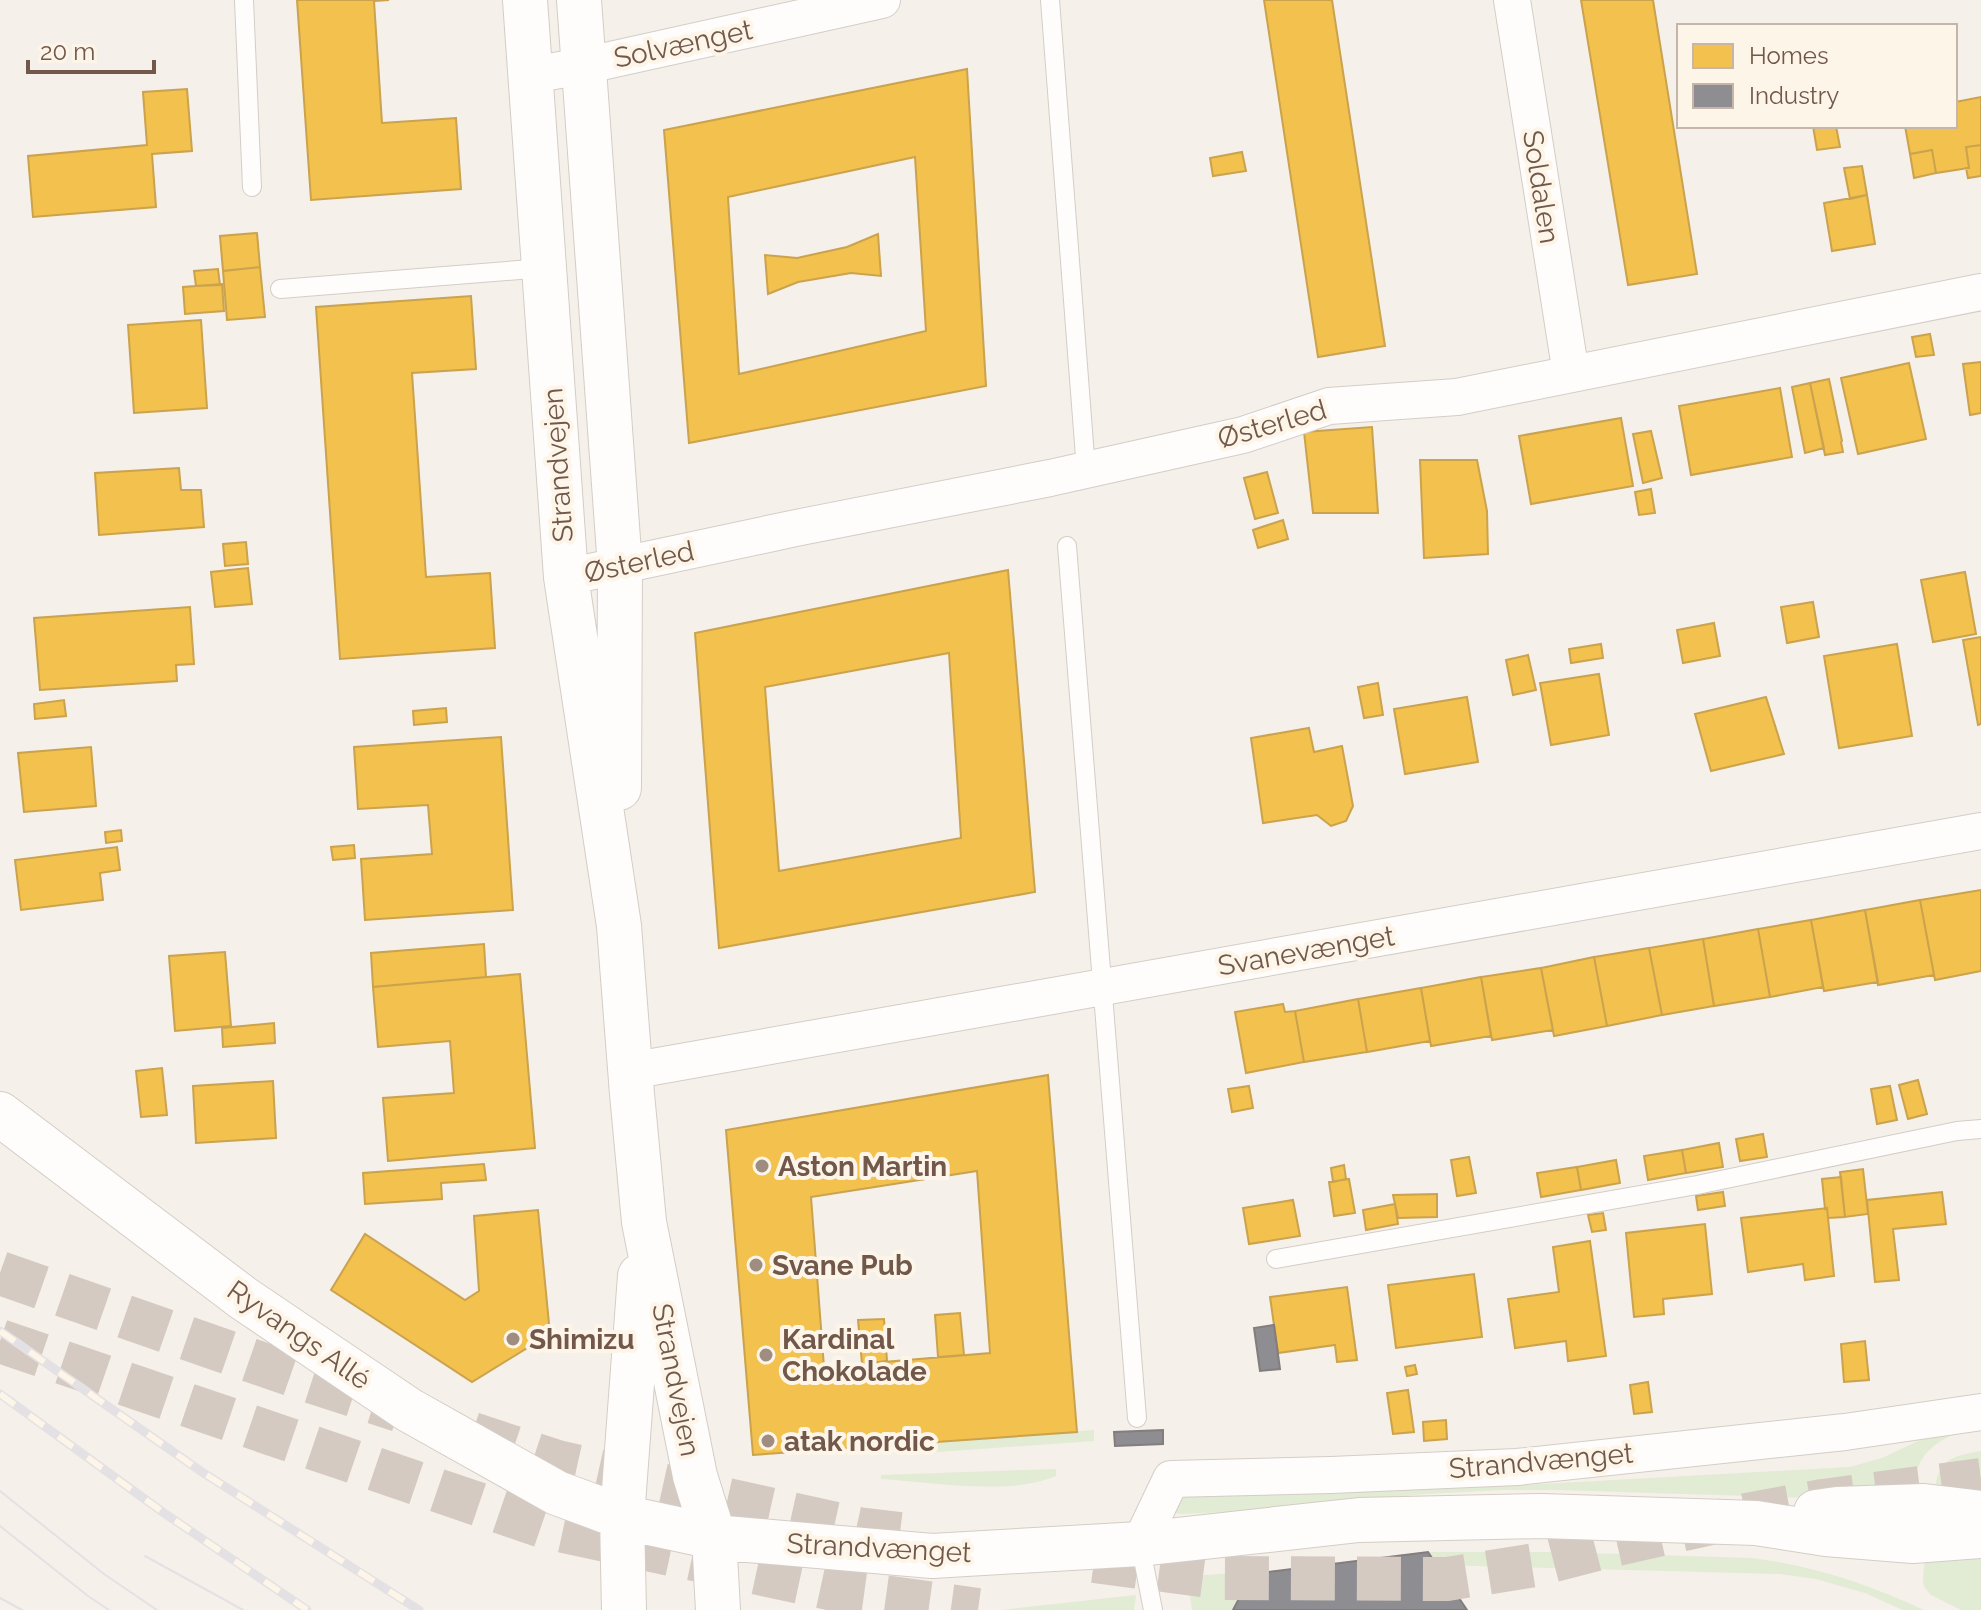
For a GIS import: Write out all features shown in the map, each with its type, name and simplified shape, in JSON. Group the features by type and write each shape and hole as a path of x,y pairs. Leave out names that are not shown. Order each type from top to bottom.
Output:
{"street":[{"name":"Strandvejen","path":"525,0 566,577 619,926 644,1222 695,1476 714,1537 718,1610"},
{"name":"Strandvejen","path":"579,0 620,567 619,926"},
{"name":"Solvænget","path":"531,75 882,0"},
{"name":"Soldalen","path":"1512,0 1571,374"},
{"name":"Østerled","path":"566,577 1243,435 1329,406 1457,397 1981,292"},
{"name":"Svanevænget","path":"630,1071 1981,831"},
{"name":"Ryvangs Allé","path":"0,1114 243,1298 409,1410 557,1493 622,1517 714,1537"},
{"name":"Strandvejen","path":"624,1610 622,1517 644,1222"},
{"name":"Strandvænget","path":"1140,1544 1171,1479 1517,1467 1845,1432 1981,1412"},
{"name":"Strandvænget","path":"1756,1523 1837,1509 1924,1506 1981,1513"},
{"name":"Strandvænget","path":"714,1537 932,1556 1140,1544 1359,1520 1541,1516 1756,1523 1826,1534 1913,1541 1981,1536"}],"lane":[{"path":"244,0 252,187"},
{"path":"1050,0 1086,470"},
{"path":"280,289 544,268"},
{"path":"1067,546 1137,1418"},
{"path":"1276,1259 1697,1185 1957,1131 1981,1129"},
{"path":"1140,1544 1153,1610"}],"green space":[{"path":"1094,1430 1094,1441 924,1453 924,1442"},
{"path":"1940,1434 1954,1434 1935,1445 1923,1457 1912,1494 1812,1498 1504,1490 1425,1494 1253,1511 1181,1514 1175,1510 1179,1502 1190,1494 1468,1488 1850,1467 1882,1458"},
{"path":"1981,1451 1981,1499 1935,1495 1938,1474 1947,1462"},
{"path":"1056,1469 1056,1476 1037,1482 994,1487 881,1479 881,1475"},
{"path":"1428,1552 1751,1558 1796,1565 1839,1577 1924,1610 1903,1610 1865,1593 1816,1579 1780,1574 1436,1565"},
{"path":"1981,1552 1981,1610 1961,1610 1931,1595 1925,1588 1925,1553"},
{"path":"1252,1574 1233,1610 1192,1610 1191,1576"},
{"path":"1136,1595 1134,1610 1001,1610"}],"building: Homes":[{"path":"297,0 389,0 374,1 382,123 456,118 461,189 311,200"},
{"path":"1264,0 1332,0 1385,346 1318,357"},
{"path":"1581,0 1653,0 1697,274 1628,285"},
{"path":"967,69 986,386 689,443 664,130","holes":["915,157 926,331 739,374 728,197"]},
{"path":"187,89 192,151 152,154 156,207 33,217 28,156 147,145 143,92"},
{"path":"1981,97 1981,145 1966,147 1969,168 1936,173 1932,150 1910,154 1905,128 1957,128 1957,102"},
{"path":"1813,128 1836,128 1840,147 1817,150"},
{"path":"1981,145 1981,176 1968,178 1966,147"},
{"path":"1932,150 1936,173 1914,178 1910,154"},
{"path":"1242,152 1246,171 1213,176 1210,158"},
{"path":"1862,166 1867,195 1850,199 1844,168"},
{"path":"1867,195 1875,244 1832,251 1824,203"},
{"path":"257,233 260,267 223,271 220,236"},
{"path":"878,234 881,276 851,273 798,282 768,294 765,255 797,258 847,247"},
{"path":"260,267 265,317 227,320 223,271"},
{"path":"218,269 220,285 196,286 194,271"},
{"path":"222,284 224,311 185,314 183,287"},
{"path":"471,296 476,369 412,373 426,577 490,573 495,648 340,659 316,307"},
{"path":"201,320 207,408 134,413 128,325"},
{"path":"1930,334 1934,355 1916,357 1912,337"},
{"path":"1981,362 1981,413 1970,415 1963,364"},
{"path":"1909,363 1926,439 1858,454 1841,378"},
{"path":"1829,379 1843,452 1825,455 1810,383"},
{"path":"1810,383 1824,448 1805,453 1792,387"},
{"path":"1780,388 1792,457 1691,475 1679,406"},
{"path":"1621,418 1633,486 1531,504 1519,436"},
{"path":"1372,427 1378,513 1313,513 1304,432"},
{"path":"1651,431 1662,478 1643,483 1633,434"},
{"path":"1420,460 1477,460 1487,511 1488,554 1424,558"},
{"path":"179,468 181,490 201,490 204,527 99,535 95,473"},
{"path":"1267,472 1278,513 1255,519 1244,478"},
{"path":"1651,489 1655,513 1639,515 1635,492"},
{"path":"1283,520 1288,539 1258,548 1253,530"},
{"path":"246,542 248,564 225,566 223,544"},
{"path":"248,568 252,604 215,607 211,572"},
{"path":"1008,570 1035,892 719,948 695,633","holes":["949,653 961,838 779,871 765,687"]},
{"path":"1965,572 1976,634 1933,642 1921,580"},
{"path":"1813,602 1819,637 1787,643 1781,607"},
{"path":"190,607 194,664 176,665 177,681 40,690 34,618"},
{"path":"1714,623 1720,656 1683,663 1677,630"},
{"path":"1981,637 1981,724 1978,725 1963,640"},
{"path":"1601,644 1603,658 1571,663 1569,649"},
{"path":"1897,644 1912,736 1839,748 1824,656"},
{"path":"1528,655 1536,690 1513,695 1506,660"},
{"path":"1599,674 1609,735 1551,745 1540,683"},
{"path":"1378,683 1383,715 1364,718 1358,687"},
{"path":"1467,697 1478,762 1405,774 1394,709"},
{"path":"1766,697 1784,754 1711,771 1695,714"},
{"path":"64,700 66,716 35,719 34,704"},
{"path":"446,708 447,722 414,725 413,711"},
{"path":"1309,728 1314,752 1342,746 1353,806 1346,821 1331,826 1317,815 1263,823 1251,738"},
{"path":"501,737 513,910 365,920 361,859 432,854 428,805 358,809 354,747"},
{"path":"91,747 96,806 24,812 18,753"},
{"path":"121,830 122,841 106,843 105,832"},
{"path":"354,845 355,858 333,860 331,847"},
{"path":"117,847 120,870 100,873 103,900 21,910 15,860"},
{"path":"1981,890 1981,971 1935,980 1920,900"},
{"path":"1920,900 1934,975 1878,985 1865,910"},
{"path":"1865,910 1878,982 1824,991 1811,920"},
{"path":"1811,920 1823,987 1770,997 1758,929"},
{"path":"1758,929 1770,997 1714,1006 1703,939"},
{"path":"1703,939 1714,1006 1662,1015 1649,948"},
{"path":"484,944 486,977 373,987 371,953"},
{"path":"1649,948 1662,1015 1607,1026 1594,957"},
{"path":"225,952 231,1026 175,1031 169,956"},
{"path":"1594,957 1607,1026 1554,1036 1541,968"},
{"path":"1541,968 1553,1030 1492,1040 1481,977"},
{"path":"520,974 535,1148 388,1161 383,1098 454,1093 450,1041 378,1047 373,987"},
{"path":"1481,977 1491,1036 1431,1046 1421,988"},
{"path":"1421,988 1430,1041 1367,1052 1358,999"},
{"path":"1358,999 1367,1052 1304,1062 1295,1011"},
{"path":"1283,1004 1285,1012 1295,1011 1304,1062 1246,1073 1235,1012"},
{"path":"274,1023 275,1043 223,1047 222,1028"},
{"path":"162,1068 167,1115 141,1117 136,1071"},
{"path":"1048,1075 1077,1432 753,1455 726,1130","holes":["977,1171 990,1353 824,1367 811,1197"]},
{"path":"1918,1080 1927,1114 1908,1119 1899,1085"},
{"path":"273,1081 276,1138 196,1143 193,1086"},
{"path":"1249,1086 1253,1108 1232,1112 1228,1089"},
{"path":"1890,1086 1897,1120 1877,1124 1871,1089"},
{"path":"1763,1134 1767,1157 1740,1161 1736,1139"},
{"path":"1719,1143 1723,1167 1686,1173 1682,1150"},
{"path":"1682,1150 1686,1173 1648,1180 1644,1156"},
{"path":"1469,1157 1476,1193 1457,1196 1451,1160"},
{"path":"1616,1160 1620,1183 1581,1190 1577,1167"},
{"path":"484,1164 486,1180 441,1183 442,1199 365,1204 363,1173"},
{"path":"1344,1165 1346,1179 1333,1182 1331,1168"},
{"path":"1577,1167 1581,1190 1541,1197 1537,1173"},
{"path":"1863,1169 1868,1214 1845,1217 1840,1172"},
{"path":"1841,1177 1845,1217 1828,1218 1822,1179"},
{"path":"1349,1179 1355,1213 1334,1216 1329,1182"},
{"path":"1723,1192 1725,1206 1698,1210 1696,1196"},
{"path":"1942,1192 1946,1224 1893,1229 1899,1280 1875,1282 1867,1200"},
{"path":"1437,1194 1437,1217 1398,1218 1393,1195"},
{"path":"1293,1200 1300,1236 1249,1244 1243,1208"},
{"path":"1395,1204 1398,1224 1366,1230 1363,1210"},
{"path":"1827,1208 1834,1276 1805,1280 1803,1264 1748,1272 1741,1218"},
{"path":"538,1210 550,1334 472,1382 331,1290 365,1234 465,1300 479,1291 474,1216"},
{"path":"1603,1213 1606,1230 1592,1232 1588,1215"},
{"path":"1705,1224 1712,1294 1663,1299 1664,1314 1634,1317 1626,1233"},
{"path":"1590,1241 1606,1356 1568,1361 1566,1341 1515,1348 1508,1299 1559,1292 1553,1247"},
{"path":"1474,1274 1482,1337 1396,1348 1388,1285"},
{"path":"1347,1287 1357,1360 1337,1362 1335,1345 1278,1353 1270,1297"},
{"path":"960,1313 964,1355 938,1357 935,1315"},
{"path":"884,1319 887,1361 862,1364 858,1320"},
{"path":"1865,1341 1869,1380 1844,1382 1841,1344"},
{"path":"1415,1365 1417,1374 1407,1376 1405,1367"},
{"path":"1648,1382 1652,1412 1634,1414 1630,1385"},
{"path":"1408,1390 1414,1432 1393,1434 1387,1393"},
{"path":"1446,1420 1447,1439 1424,1441 1423,1422"}],"building: Industry":[{"path":"1274,1325 1280,1369 1260,1371 1254,1328"},
{"path":"1163,1430 1163,1444 1115,1446 1114,1432"},
{"path":"1428,1552 1467,1610 1233,1610 1252,1574"}],"tunnel":[{"path":"0,1273 399,1410"},
{"path":"0,1341 545,1527 847,1592 978,1610"},
{"path":"472,1434 557,1462 858,1529 907,1535"},
{"path":"1094,1561 1224,1578 1447,1579 1535,1565 1747,1515 1823,1501 1981,1480"}],"tram line":[{"path":"0,1491 104,1574 157,1610"},
{"path":"0,1526 109,1610"},
{"path":"145,1556 243,1610"},
{"path":"0,1598 22,1610"}],"railway":[{"path":"0,1331 202,1472 419,1610"},
{"path":"0,1394 164,1513 307,1610"}],"place":[{"name":"Aston Martin","path":"762,1166"},
{"name":"Svane Pub","path":"756,1265"},
{"name":"Shimizu","path":"513,1339"},
{"name":"Kardinal Chokolade","path":"766,1355"},
{"name":"atak nordic","path":"768,1441"}]}
